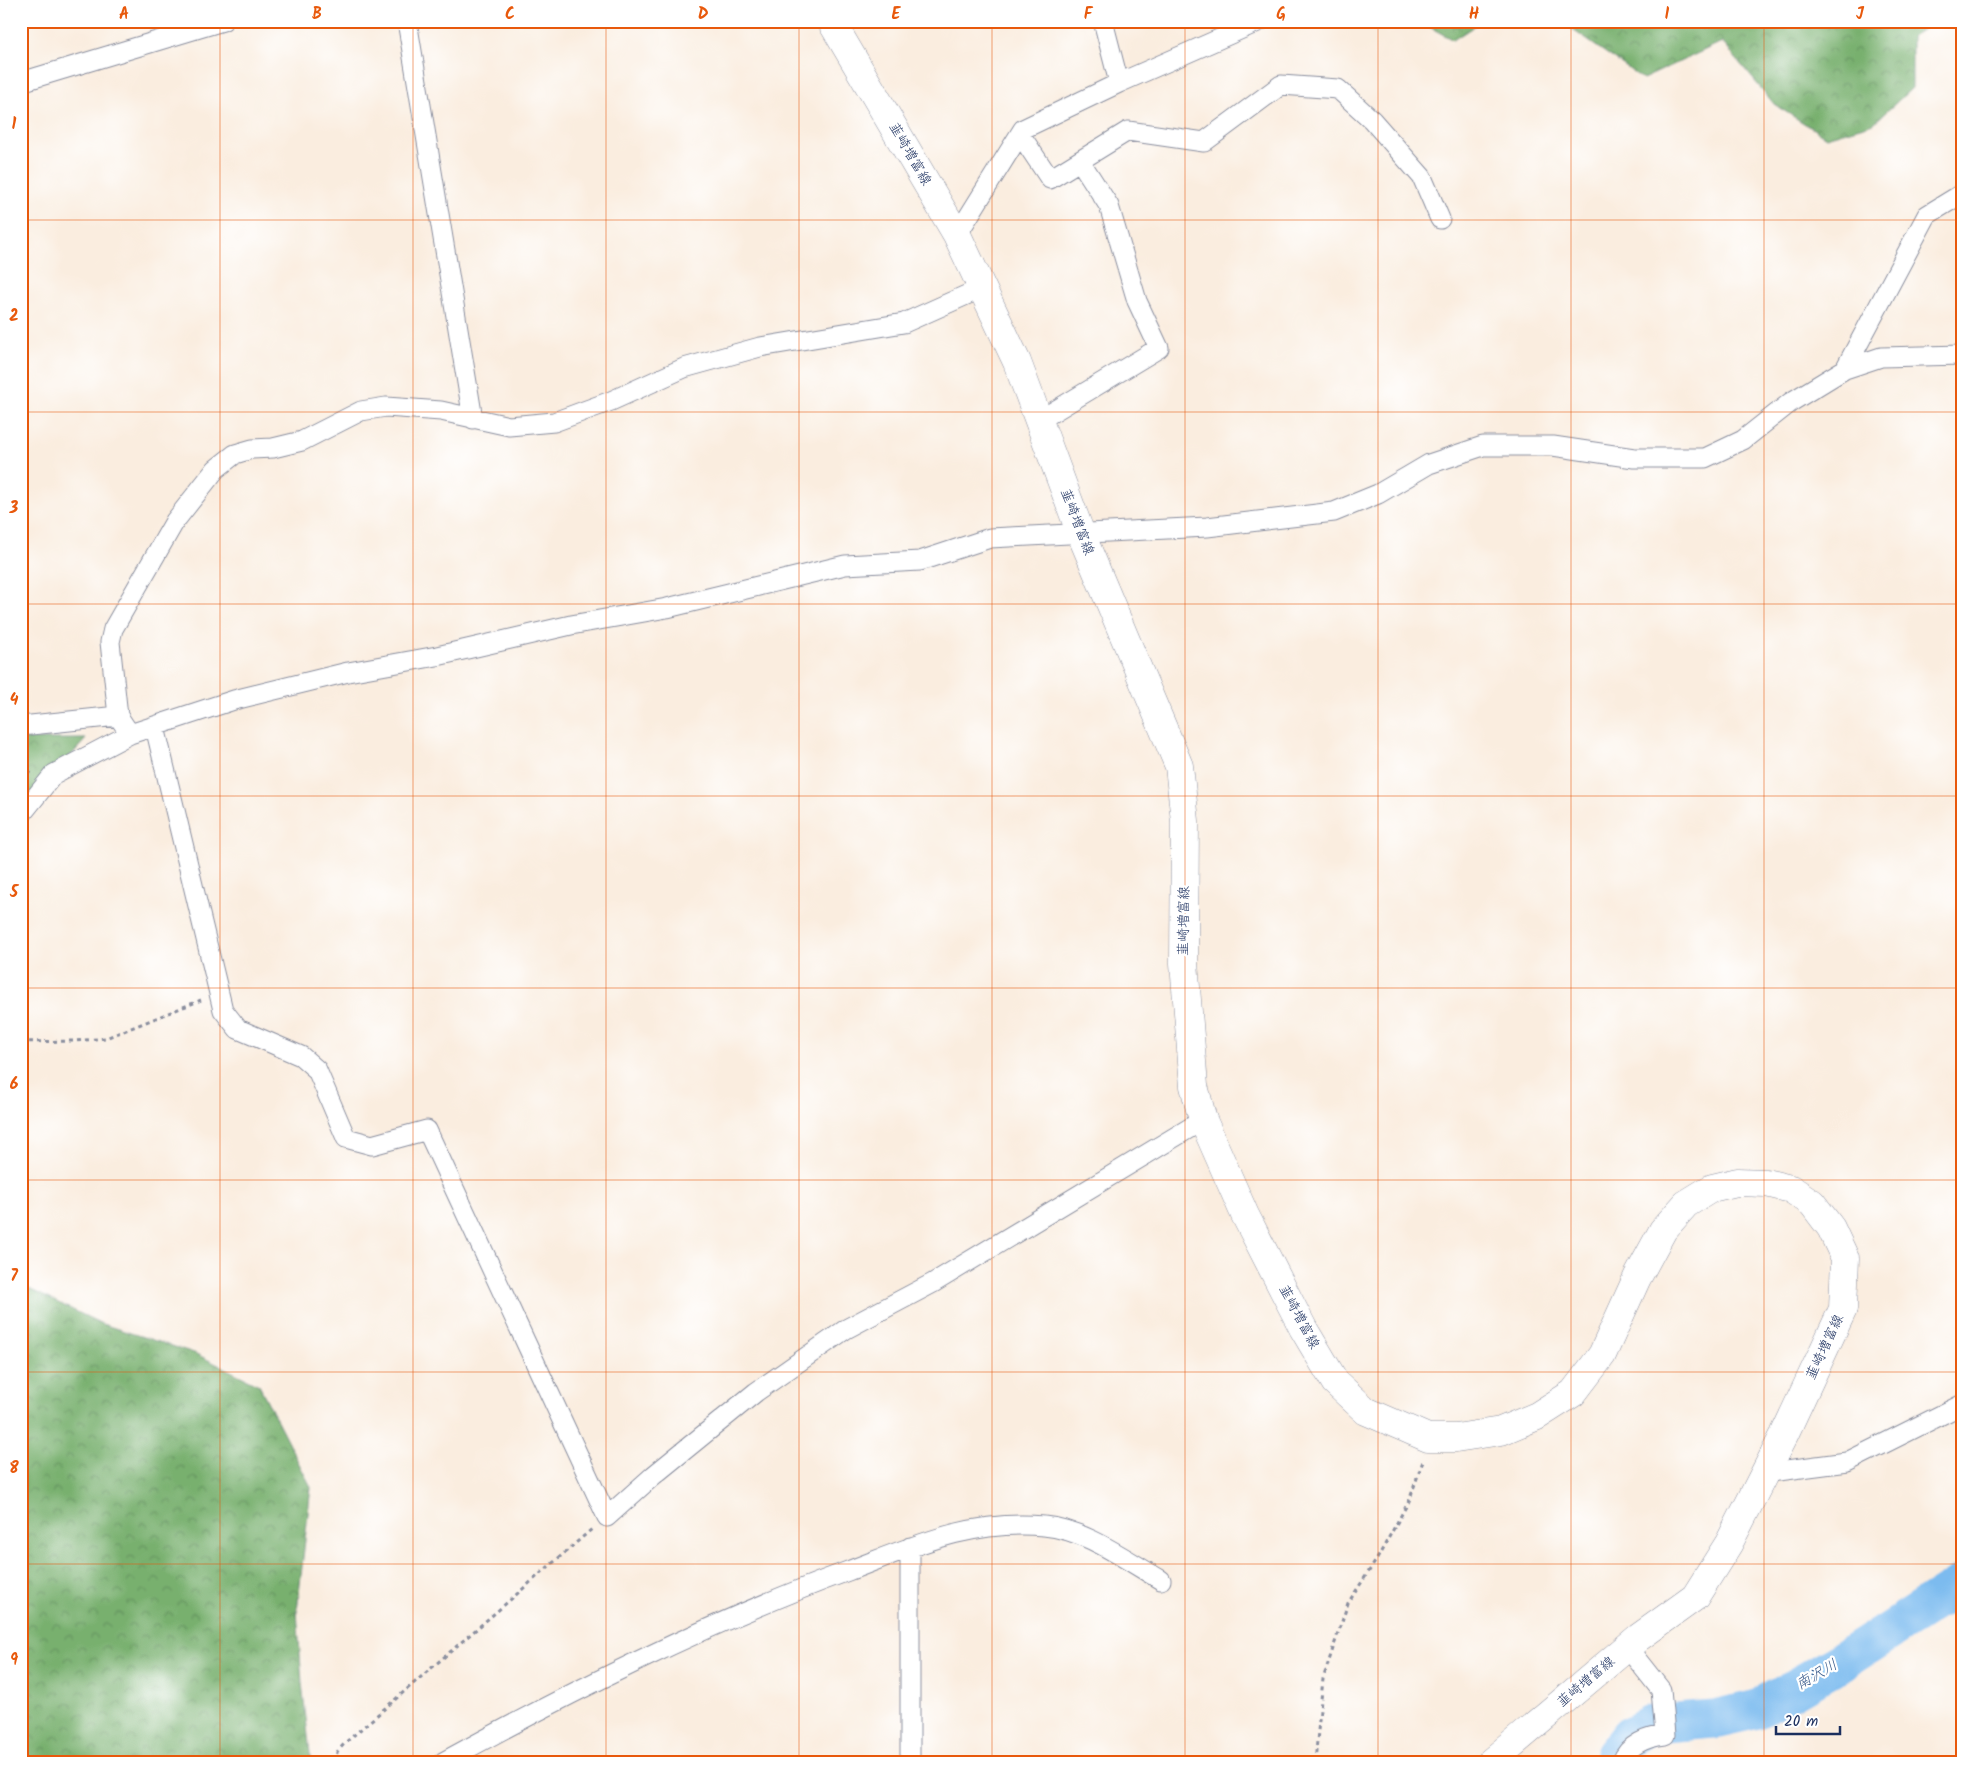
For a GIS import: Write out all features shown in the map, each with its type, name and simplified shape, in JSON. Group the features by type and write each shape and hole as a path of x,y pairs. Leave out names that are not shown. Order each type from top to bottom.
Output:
{"main road":[{"name":"韮崎増富線","path":"831,21 957,235 1017,362 1081,534 1179,766 1185,821 1184,962 1194,1086 1203,1120 1245,1215 1303,1328 1335,1382 1366,1411 1428,1438 1456,1438 1501,1431 1537,1416 1573,1393 1602,1355 1637,1278 1663,1230 1686,1204 1712,1188 1737,1182 1766,1183 1791,1189 1812,1203 1831,1228 1845,1258 1843,1310 1729,1543 1695,1597 1627,1647 1491,1762"}],"street":[{"path":"21,82 223,21"},
{"path":"407,21 473,419"},
{"path":"1103,21 1119,84"},
{"path":"957,235 1023,129 1260,21"},
{"path":"1020,134 1050,179 1128,131 1204,142 1282,85 1338,90 1372,120 1422,177 1440,219"},
{"path":"1038,420 1159,348 1137,301 1110,206 1080,161"},
{"path":"1845,369 1927,215 1963,193"},
{"path":"130,734 118,716 110,642 113,629 175,521 216,469 235,454 252,449 273,448 302,441 361,411 386,407 441,411 509,426 554,422 611,401 684,368 760,347 904,323 982,288"},
{"path":"21,815 54,774 130,734 234,700 348,672 437,656 571,625 667,608 844,565 920,561 990,538 1207,527 1334,512 1378,494 1429,464 1483,446 1553,446 1634,458 1706,458 1743,440 1791,402 1845,369 1881,357 1963,355"},
{"path":"21,726 118,716"},
{"path":"155,727 223,1010 238,1028 302,1056 317,1070 346,1138 372,1145 427,1130 607,1517 756,1392 846,1329 942,1278 1203,1120"},
{"path":"1764,1473 1847,1462 1963,1404"},
{"path":"443,1762 626,1666 741,1613 910,1547 952,1533 1002,1524 1046,1526 1079,1533 1161,1580"},
{"path":"910,1547 910,1762"},
{"path":"1622,1762 1627,1752 1635,1746 1650,1737 1665,1735 1661,1690 1627,1647"}],"path":[{"path":"21,1042 106,1038 219,993"},
{"path":"1315,1762 1323,1679 1348,1603 1377,1559 1409,1501 1424,1458 1428,1438"},
{"path":"336,1762 336,1752 346,1742 607,1517"}],"green space":[{"path":"1419,21 1482,21 1453,40"},
{"path":"1560,21 1937,21 1912,36 1912,88 1874,123 1826,137 1775,105 1722,42 1643,79"},
{"path":"21,739 86,739 21,811"},
{"path":"21,1285 102,1324 194,1353 259,1385 311,1487 297,1611 302,1683 311,1762 21,1762"}],"waterway":[{"name":"南沢川","path":"1612,1762 1614,1755 1630,1735 1651,1724 1714,1719 1758,1709 1849,1657 1963,1583"}]}
